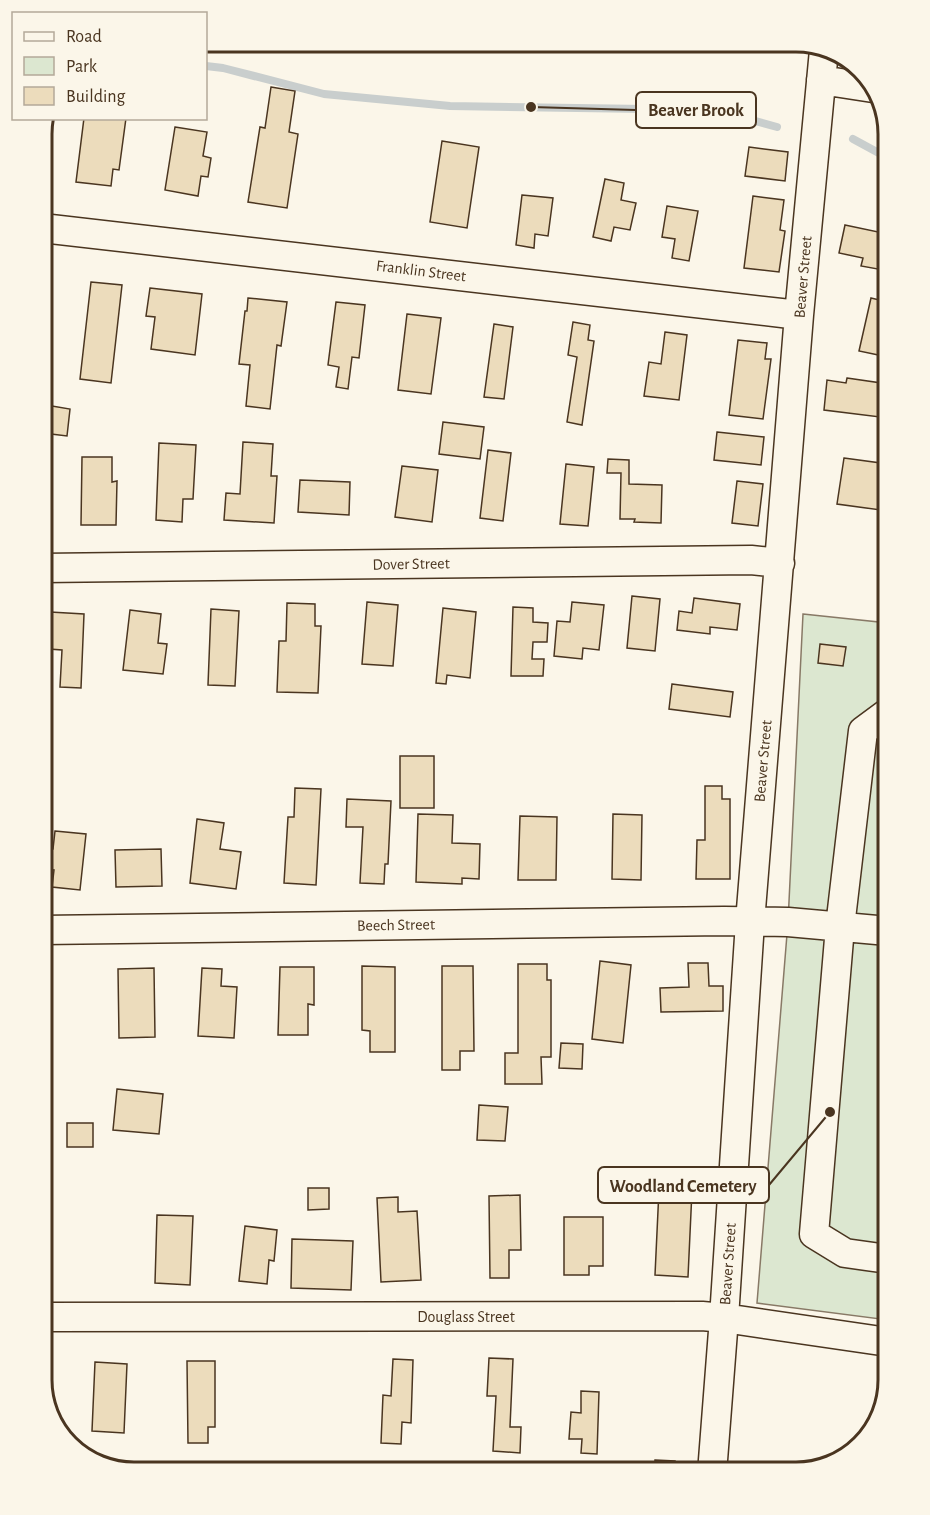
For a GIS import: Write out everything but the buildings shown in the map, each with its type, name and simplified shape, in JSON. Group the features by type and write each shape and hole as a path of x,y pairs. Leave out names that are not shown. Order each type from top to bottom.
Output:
{"street":[{"name":"Beaver Street","path":"713,1462 750,922 799,315 823,58"},
{"path":"821,80 862,86"},
{"name":"Franklin Street","path":"53,229 799,315"},
{"name":"Dover Street","path":"53,568 751,560 780,563"},
{"path":"878,720 863,731 840,927 814,1234 845,1253 878,1258"},
{"name":"Beech Street","path":"52,930 724,921 788,922 878,930"},
{"name":"Douglass Street","path":"52,1317 702,1316 878,1341"}],"green space":[{"path":"803,614 878,622 878,1319 757,1303 788,922"}],"waterway":[{"path":"207,66 223,68 324,94 450,106 715,110 777,127"},
{"path":"853,139 878,153"}],"place":[{"name":"Beaver Brook","path":"531,107"},
{"name":"Woodland Cemetery","path":"830,1112"}]}
